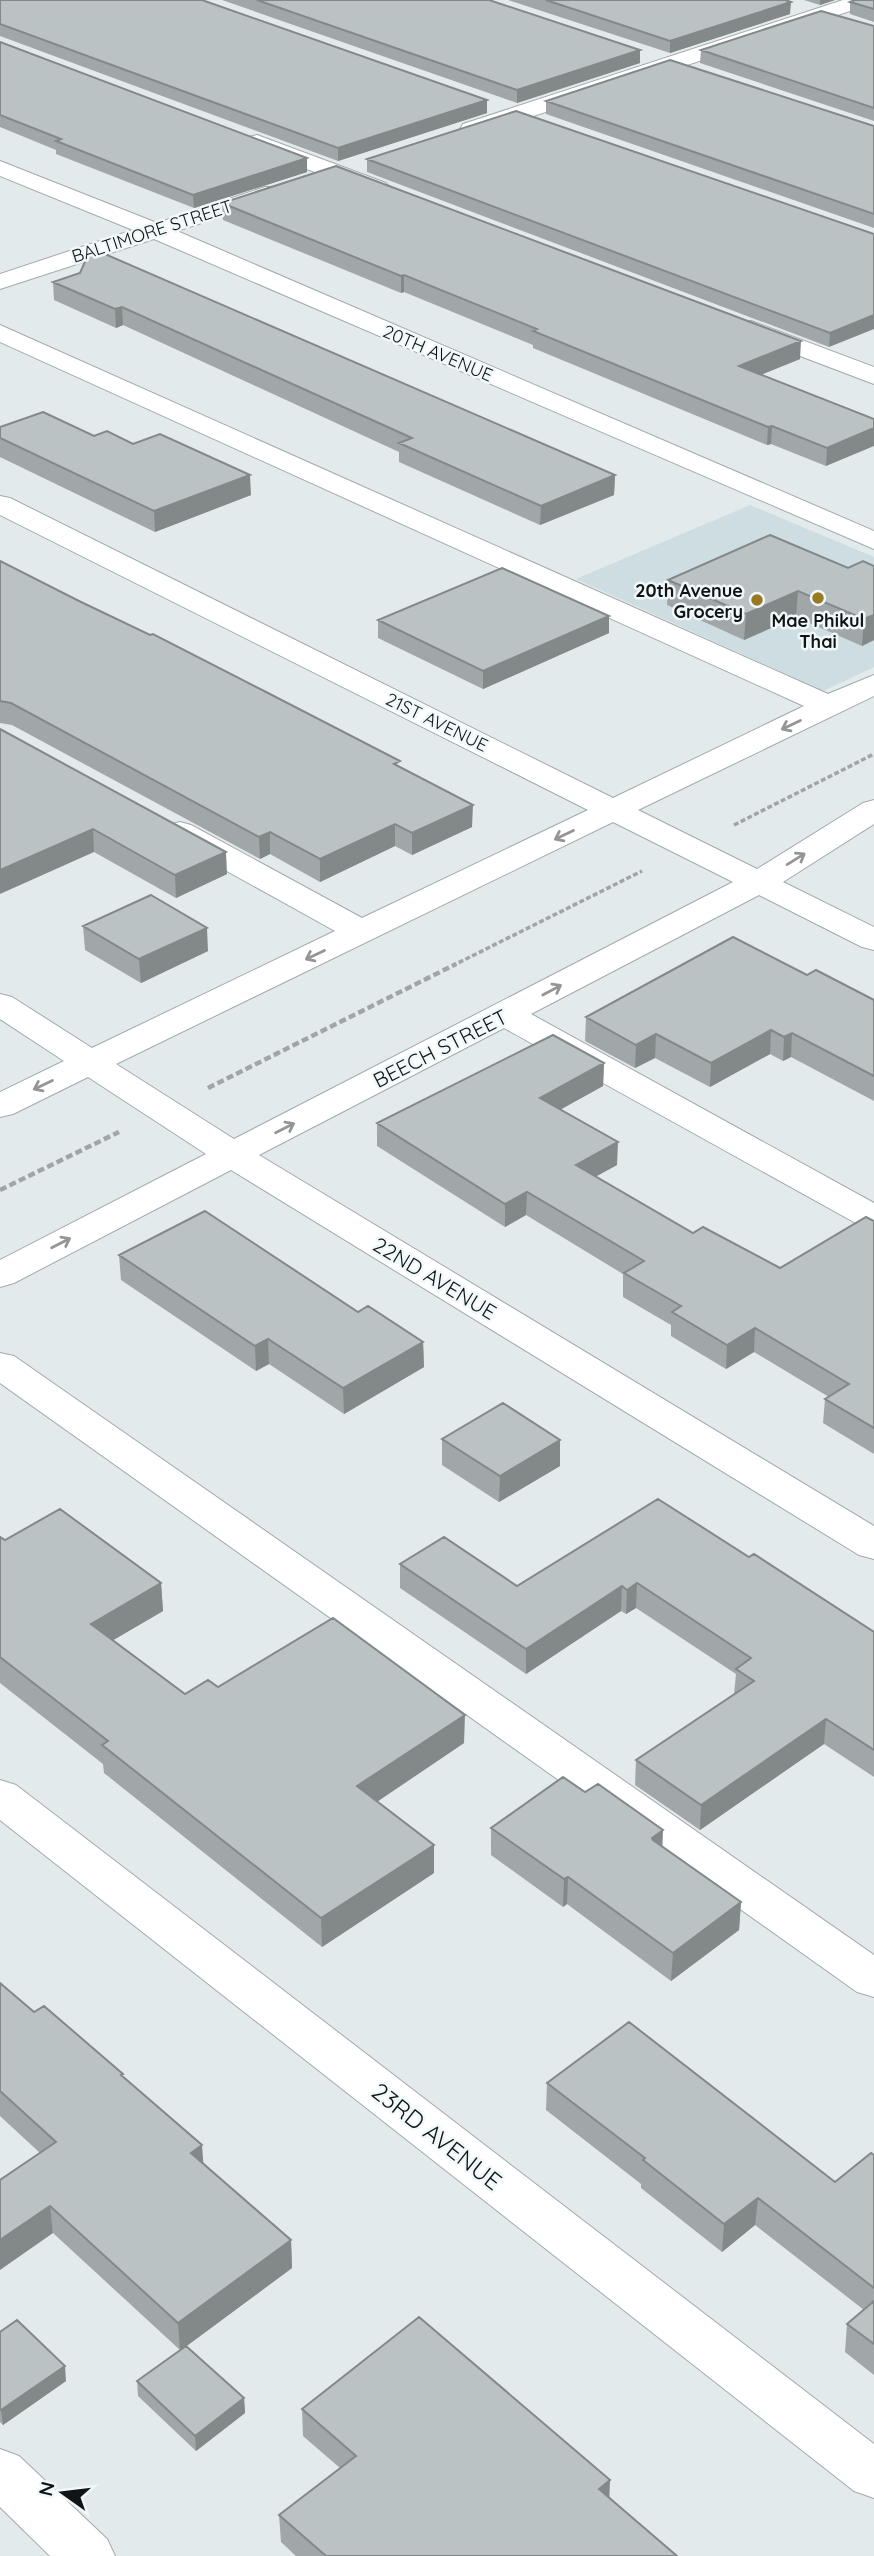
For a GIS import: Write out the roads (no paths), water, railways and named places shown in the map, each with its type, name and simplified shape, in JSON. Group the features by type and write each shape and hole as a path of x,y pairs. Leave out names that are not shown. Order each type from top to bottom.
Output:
{"street":[{"path":"452,135 864,0"},
{"path":"786,4 852,24"},
{"path":"633,51 710,76"},
{"path":"478,101 555,128"},
{"path":"232,132 400,196"},
{"name":"BALTIMORE STREET","path":"0,282 375,160"},
{"name":"20TH AVENUE","path":"0,168 154,230 874,541"},
{"path":"733,322 874,376"},
{"path":"0,333 829,706"},
{"name":"21ST AVENUE","path":"0,504 874,940"},
{"path":"0,1106 874,684"},
{"name":"BEECH STREET","path":"0,1275 759,882 874,810"},
{"path":"157,820 362,932"},
{"name":"22ND AVENUE","path":"0,1004 233,1155 874,1545"},
{"path":"505,1014 874,1218"},
{"path":"0,1366 874,1979"},
{"name":"23RD AVENUE","path":"0,1796 874,2475"},
{"path":"0,2472 87,2556"}],"place":[{"name":"Mae Phikul Thai","path":"818,598"},
{"name":"20th Avenue Grocery","path":"757,600"}]}
